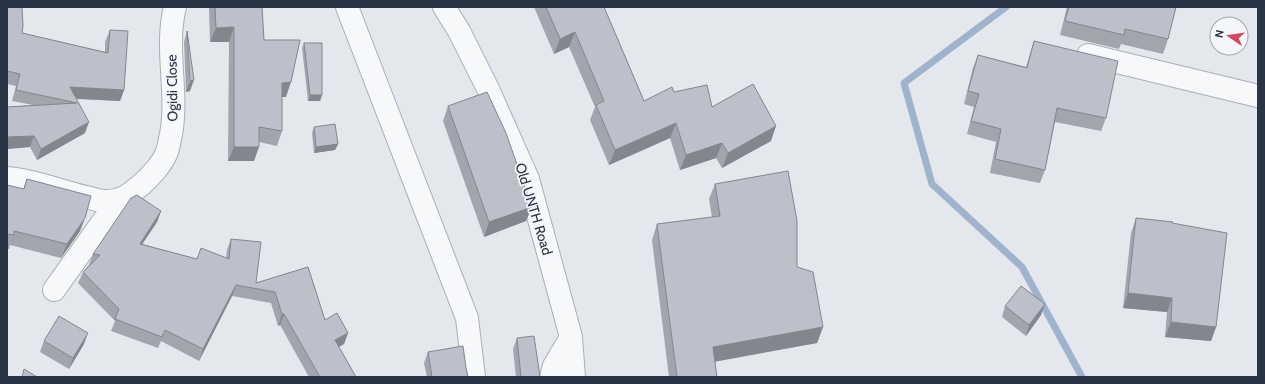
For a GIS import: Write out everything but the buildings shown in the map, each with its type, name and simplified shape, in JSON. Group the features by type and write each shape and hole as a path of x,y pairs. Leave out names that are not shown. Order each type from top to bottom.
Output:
{"street":[{"name":"Ogidi Close","path":"7,178 25,180 72,194 104,201 128,196 151,177 166,154 173,128 174,113 170,40 172,17 175,7"},
{"path":"347,7 467,318 474,377"},
{"name":"Old UNTH Road","path":"444,7 459,31 488,89 528,179 571,337 574,377"},
{"path":"1066,49 1258,96"},
{"path":"54,290 119,199"},
{"path":"551,377 554,366 571,337"}],"waterway":[{"path":"1006,7 904,83 932,184 1022,267 1082,377"}]}
